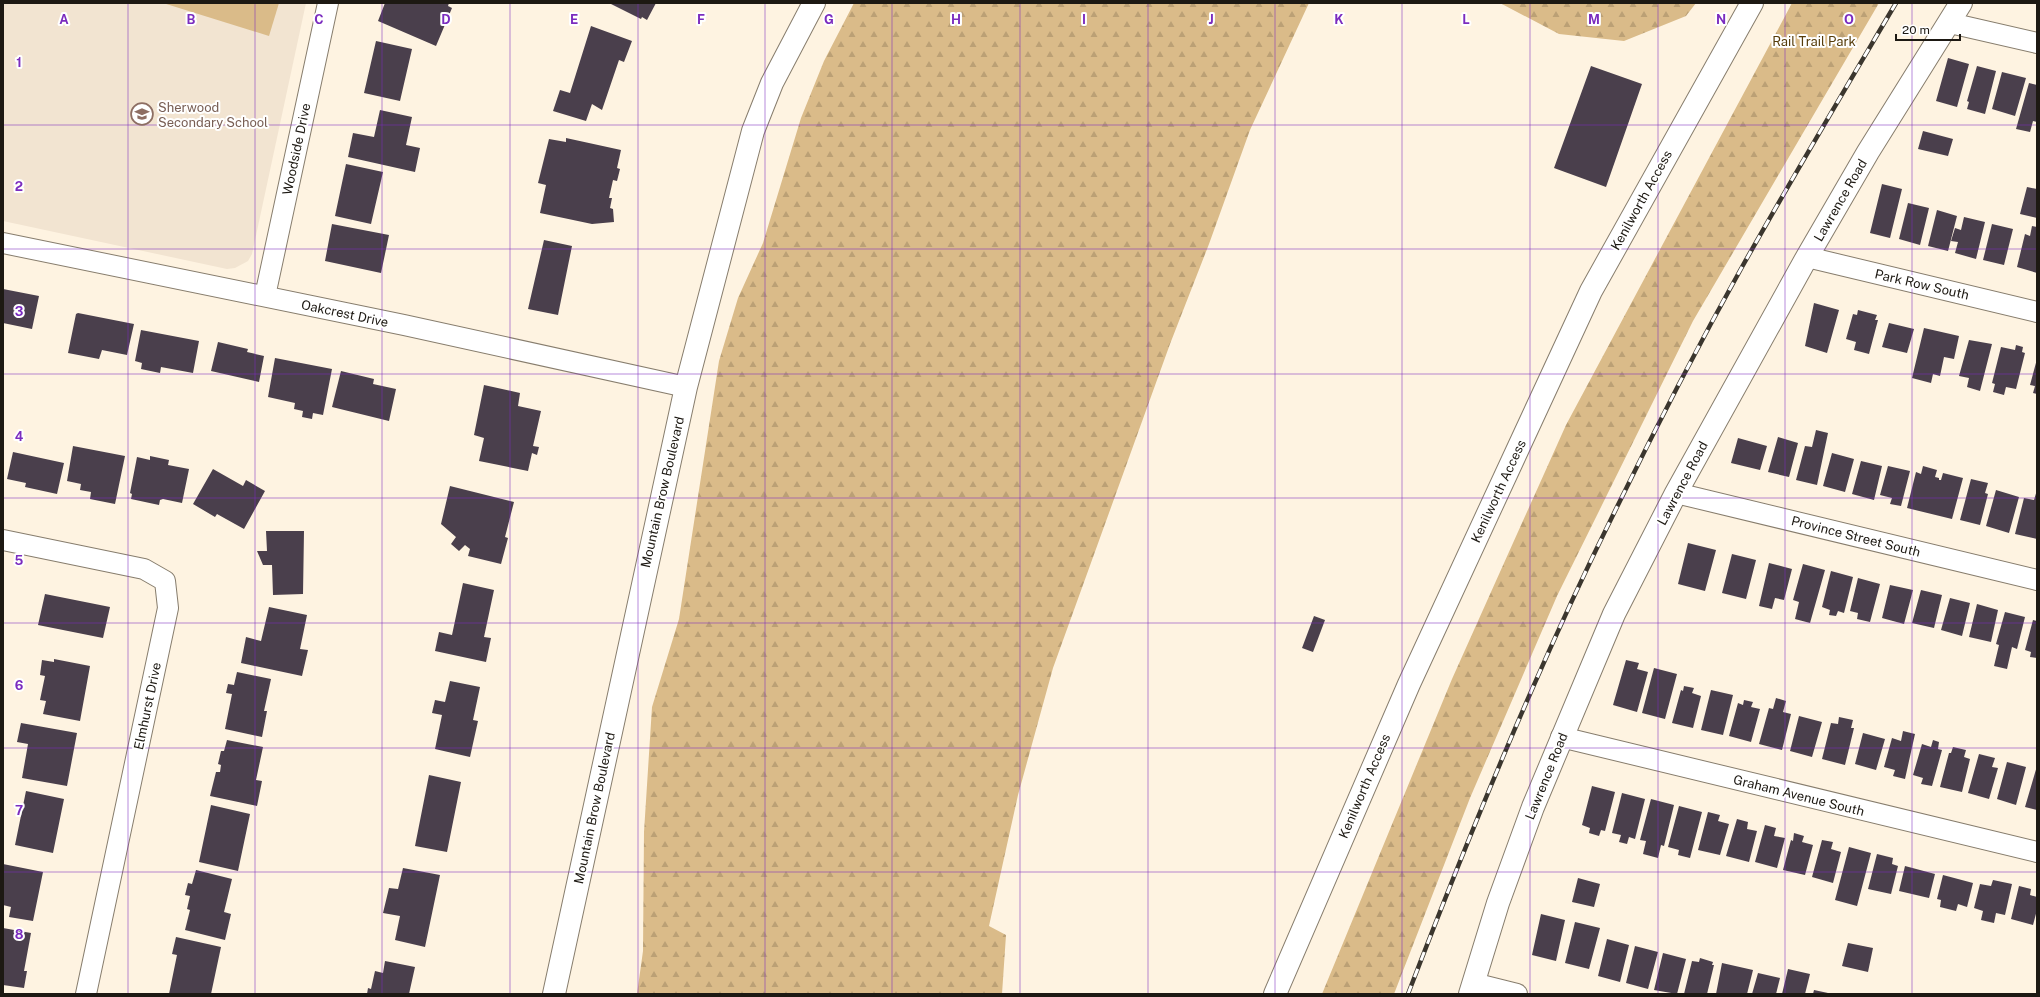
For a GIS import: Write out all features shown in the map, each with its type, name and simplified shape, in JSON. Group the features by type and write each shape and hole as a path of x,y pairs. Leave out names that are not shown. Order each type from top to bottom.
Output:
{"main road":[{"name":"Mountain Brow Boulevard","path":"554,994 686,387 753,131 772,83 814,3"},
{"name":"Kenilworth Access","path":"1275,994 1409,684 1591,291 1752,3"},
{"name":"Lawrence Road","path":"1471,989 1498,903 1533,807 1561,737 1614,614 1676,493 1807,257 1868,152 1950,23 1961,3"}],"street":[{"name":"Woodside Drive","path":"265,296 328,3"},
{"path":"1950,23 2037,43"},
{"name":"Oakcrest Drive","path":"3,243 265,296 686,387"},
{"name":"Park Row South","path":"1807,257 2037,312"},
{"name":"Province Street South","path":"1676,493 2037,580"},
{"name":"Elmhurst Drive","path":"3,540 144,569 165,582 168,608 86,994"},
{"name":"Graham Avenue South","path":"1561,737 2037,852"},
{"path":"1471,989 1517,994"}],"shaded area":[{"name":"Sherwood Secondary School","path":"3,3 306,3 252,254 248,261 235,268 227,269 3,221"}],"green space":[{"path":"163,3 279,3 269,36"},
{"path":"854,3 1309,3 1250,130 1209,244 1170,344 1053,668 1018,795 989,926 1006,935 1002,994 637,994 643,951 644,832 652,707 679,619 719,361 738,298 763,243 801,118 824,61"},
{"path":"1500,3 1696,3 1686,16 1624,41 1559,34"},
{"name":"Rail Trail Park","path":"1792,3 1879,3 1693,321 1557,596 1470,798 1394,994 1322,994 1452,679 1566,425"}],"building":[{"path":"385,3 449,3 448,6 452,8 436,46 378,21"},
{"path":"609,3 656,3 647,20 642,17 641,19"},
{"path":"591,26 632,41 624,62 619,60 602,110 592,104 586,121 553,111 560,90 570,93"},
{"path":"376,41 412,49 400,101 364,93"},
{"path":"1948,58 1969,64 1957,107 1936,101"},
{"path":"1591,66 1642,84 1606,187 1554,168"},
{"path":"1977,66 1996,71 1985,114 1967,109 1969,102 1967,101"},
{"path":"2002,72 2026,78 2015,116 1992,109"},
{"path":"2029,83 2037,85 2037,122 2033,121 2030,132 2016,129"},
{"path":"380,110 412,117 406,145 420,148 415,172 348,157 353,133 374,137"},
{"path":"1923,131 1953,139 1948,156 1918,149"},
{"path":"566,138 621,150 617,168 620,169 617,181 613,180 609,198 612,198 610,208 613,209 614,222 592,224 540,213 546,185 538,183 549,139 566,142"},
{"path":"346,164 383,172 371,224 335,216"},
{"path":"1882,184 1902,189 1890,238 1870,233"},
{"path":"2027,187 2037,189 2037,218 2020,214"},
{"path":"1908,203 1929,208 1920,245 1899,239"},
{"path":"1937,210 1957,216 1948,251 1928,246"},
{"path":"1964,217 1985,222 1976,259 1955,253 1958,242 1951,241 1955,228 1961,230"},
{"path":"332,224 389,235 381,273 325,261"},
{"path":"1992,224 2013,229 2004,265 1983,260"},
{"path":"2032,226 2037,227 2037,273 2017,267 2025,234 2030,236"},
{"path":"544,240 572,246 558,315 528,309"},
{"path":"3,289 39,296 32,329 3,323"},
{"path":"1814,303 1839,310 1827,353 1805,346"},
{"path":"1858,310 1877,315 1875,320 1878,320 1869,354 1854,350 1856,342 1846,339 1853,314 1857,315"},
{"path":"78,313 134,324 127,355 102,350 99,359 68,353 76,314"},
{"path":"1889,323 1914,329 1907,353 1882,347"},
{"path":"1924,328 1959,336 1954,359 1944,357 1940,376 1933,374 1931,383 1912,378"},
{"path":"141,330 199,341 193,373 161,367 160,373 141,369 142,363 135,361"},
{"path":"1969,340 1992,344 1980,391 1967,387 1969,378 1959,376"},
{"path":"218,342 248,349 247,352 264,356 259,382 211,371"},
{"path":"2016,345 2023,347 2022,352 2025,353 2016,389 2006,387 2004,395 1993,392 1995,384 1992,383 2001,347 2015,350"},
{"path":"275,358 332,369 323,415 313,413 312,419 302,417 303,411 294,409 295,403 268,397"},
{"path":"2037,359 2037,394 2033,393 2035,386 2030,385"},
{"path":"341,371 374,379 373,384 396,389 389,421 332,407"},
{"path":"484,385 520,393 518,406 541,411 533,446 539,447 537,455 532,453 528,471 479,461 484,438 474,435"},
{"path":"1816,430 1828,433 1817,485 1796,480 1805,446 1812,447"},
{"path":"1778,437 1798,443 1789,477 1768,472"},
{"path":"1738,438 1767,446 1760,470 1731,463"},
{"path":"73,446 125,456 115,504 90,499 91,492 80,490 81,484 67,481"},
{"path":"13,452 64,463 57,494 25,487 26,483 7,479"},
{"path":"1832,453 1854,459 1845,492 1823,486"},
{"path":"150,456 169,460 168,465 189,469 182,503 163,499 160,500 159,505 131,499 132,494 130,493 137,457 150,460"},
{"path":"1861,461 1882,466 1874,500 1852,494"},
{"path":"1888,466 1910,471 1901,506 1890,504 1892,498 1880,495"},
{"path":"1923,466 1937,470 1935,477 1939,478 1939,480 1941,480 1943,473 1963,478 1952,519 1907,508 1916,472 1921,474"},
{"path":"213,469 243,486 246,480 265,491 244,529 217,514 215,517 193,504"},
{"path":"1971,479 1988,483 1985,493 1988,494 1980,525 1960,520"},
{"path":"450,486 514,502 505,537 508,538 501,564 468,556 470,549 465,545 459,551 451,544 456,537 441,524"},
{"path":"1996,490 2019,497 2009,533 1986,526"},
{"path":"2037,490 2037,539 2015,534 2024,498 2034,500"},
{"path":"266,531 304,531 303,594 273,595 272,565 263,565 257,551 267,551"},
{"path":"1688,543 1716,550 1705,591 1678,584"},
{"path":"1732,554 1756,560 1746,599 1722,593"},
{"path":"1769,563 1792,569 1784,600 1775,598 1772,609 1759,606"},
{"path":"1803,564 1825,570 1810,623 1795,619 1799,602 1793,600"},
{"path":"1831,571 1853,577 1844,613 1838,611 1836,616 1829,615 1830,610 1822,607"},
{"path":"1858,578 1880,584 1870,622 1857,619 1858,613 1850,611"},
{"path":"463,583 494,590 484,637 491,638 486,662 435,651 439,632 452,635"},
{"path":"1890,585 1913,590 1904,624 1882,618"},
{"path":"1921,590 1942,595 1934,628 1912,623"},
{"path":"45,594 110,607 103,638 38,625"},
{"path":"1950,598 1970,603 1962,636 1941,630"},
{"path":"1977,604 1998,610 1991,642 1969,637"},
{"path":"269,607 307,615 300,649 308,650 302,676 241,663 246,637 261,641"},
{"path":"2005,612 2025,617 2017,649 2012,647 2007,669 1994,666 1999,645 1996,644"},
{"path":"1314,616 1325,620 1313,652 1302,648"},
{"path":"2033,620 2037,621 2037,658 2030,657 2031,652 2025,650"},
{"path":"54,659 90,666 80,721 43,714 46,701 40,700 45,676 40,675 42,660 54,662"},
{"path":"1626,660 1639,663 1637,669 1648,672 1637,712 1613,705"},
{"path":"1654,668 1677,674 1665,719 1642,713"},
{"path":"237,672 271,679 264,711 267,711 262,737 225,729 232,694 226,693 228,684 234,685"},
{"path":"450,681 480,687 473,720 478,721 470,757 435,749 442,715 432,713 435,700 445,702"},
{"path":"1684,686 1694,688 1692,693 1701,696 1693,728 1672,723 1681,690 1683,691"},
{"path":"1711,690 1733,695 1723,735 1701,730"},
{"path":"1776,698 1786,701 1783,712 1791,714 1782,750 1759,744 1769,708 1773,709"},
{"path":"1744,700 1753,702 1751,707 1760,709 1751,742 1729,736 1738,703 1743,705"},
{"path":"1799,716 1822,722 1812,757 1790,751"},
{"path":"1839,717 1853,720 1851,728 1854,728 1845,765 1822,759 1831,723 1838,724"},
{"path":"21,723 77,733 67,786 22,778 28,744 17,742"},
{"path":"1903,731 1915,734 1905,779 1893,776 1895,770 1884,767 1892,738 1901,741"},
{"path":"1863,733 1885,739 1876,770 1855,764"},
{"path":"227,740 263,747 256,780 262,781 257,806 210,796 216,772 220,772 221,765 218,764 221,751 224,751"},
{"path":"1933,740 1939,742 1938,749 1942,750 1932,786 1921,784 1923,778 1913,775 1922,744 1931,747"},
{"path":"1953,747 1966,750 1964,757 1970,759 1962,792 1940,787 1949,753 1951,753"},
{"path":"1979,754 1995,758 1992,767 1998,768 1989,799 1968,793"},
{"path":"2007,762 2026,767 2016,805 1997,799"},
{"path":"2037,766 2037,810 2025,807"},
{"path":"429,775 461,782 447,852 415,846"},
{"path":"1592,786 1615,792 1605,831 1601,830 1599,836 1589,833 1590,828 1582,825"},
{"path":"26,791 64,799 53,853 15,845"},
{"path":"1622,793 1645,799 1635,839 1629,837 1627,844 1619,842 1621,835 1612,833"},
{"path":"1651,799 1674,805 1664,846 1661,845 1658,858 1643,854 1646,841 1640,840"},
{"path":"211,805 250,814 238,871 199,862"},
{"path":"1679,806 1702,812 1690,858 1678,855 1679,850 1668,847"},
{"path":"1708,812 1720,815 1718,821 1729,824 1720,855 1698,850"},
{"path":"1737,819 1748,822 1747,829 1757,831 1749,862 1726,856"},
{"path":"1765,825 1776,828 1774,836 1785,838 1777,868 1755,862"},
{"path":"1794,833 1804,836 1802,842 1813,845 1805,875 1783,870 1791,840 1793,841"},
{"path":"1822,840 1833,842 1831,849 1841,852 1833,883 1812,877"},
{"path":"1849,847 1871,853 1857,906 1835,900"},
{"path":"1877,854 1893,858 1892,864 1898,866 1891,894 1868,889"},
{"path":"3,864 43,872 33,921 9,917 11,907 3,905"},
{"path":"1905,866 1935,874 1929,898 1899,891"},
{"path":"403,868 440,875 425,947 395,940 400,916 383,913 389,888 398,889"},
{"path":"196,870 232,879 224,912 231,914 225,940 185,930 190,910 187,909 190,896 185,895 188,883 192,884"},
{"path":"1943,875 1973,883 1967,907 1958,904 1956,911 1940,907 1941,900 1937,899"},
{"path":"1578,878 1600,884 1594,907 1572,902"},
{"path":"1993,880 2012,884 2005,915 1996,913 1994,923 1981,920 1983,911 1974,908 1980,884 1991,886"},
{"path":"2019,886 2031,889 2030,895 2037,897 2037,910 2033,925 2011,919"},
{"path":"1541,914 1565,920 1556,961 1532,955"},
{"path":"1575,922 1600,928 1589,969 1565,963"},
{"path":"3,928 31,933 24,971 27,971 24,988 3,985"},
{"path":"176,937 221,947 211,994 169,994 177,955 172,954"},
{"path":"1607,939 1629,945 1620,982 1598,976"},
{"path":"1848,943 1873,948 1868,972 1842,966"},
{"path":"1635,946 1658,952 1648,989 1626,983"},
{"path":"1663,953 1686,959 1677,994 1654,990"},
{"path":"1700,958 1713,962 1712,965 1714,965 1707,994 1684,994 1692,961 1699,962"},
{"path":"385,961 415,967 409,994 367,994 368,988 371,989 375,971 383,973"},
{"path":"1722,963 1753,970 1747,994 1716,994"},
{"path":"1788,969 1810,974 1805,994 1782,994"},
{"path":"1758,973 1780,978 1776,994 1752,994"},
{"path":"1814,990 1828,993 1828,994 1813,994"}],"railway":[{"path":"1408,994 1506,749 1559,628 1631,478 1693,357 1742,267 1896,3"}],"place":[{"name":"Sherwood Secondary School","path":"142,114"}]}
